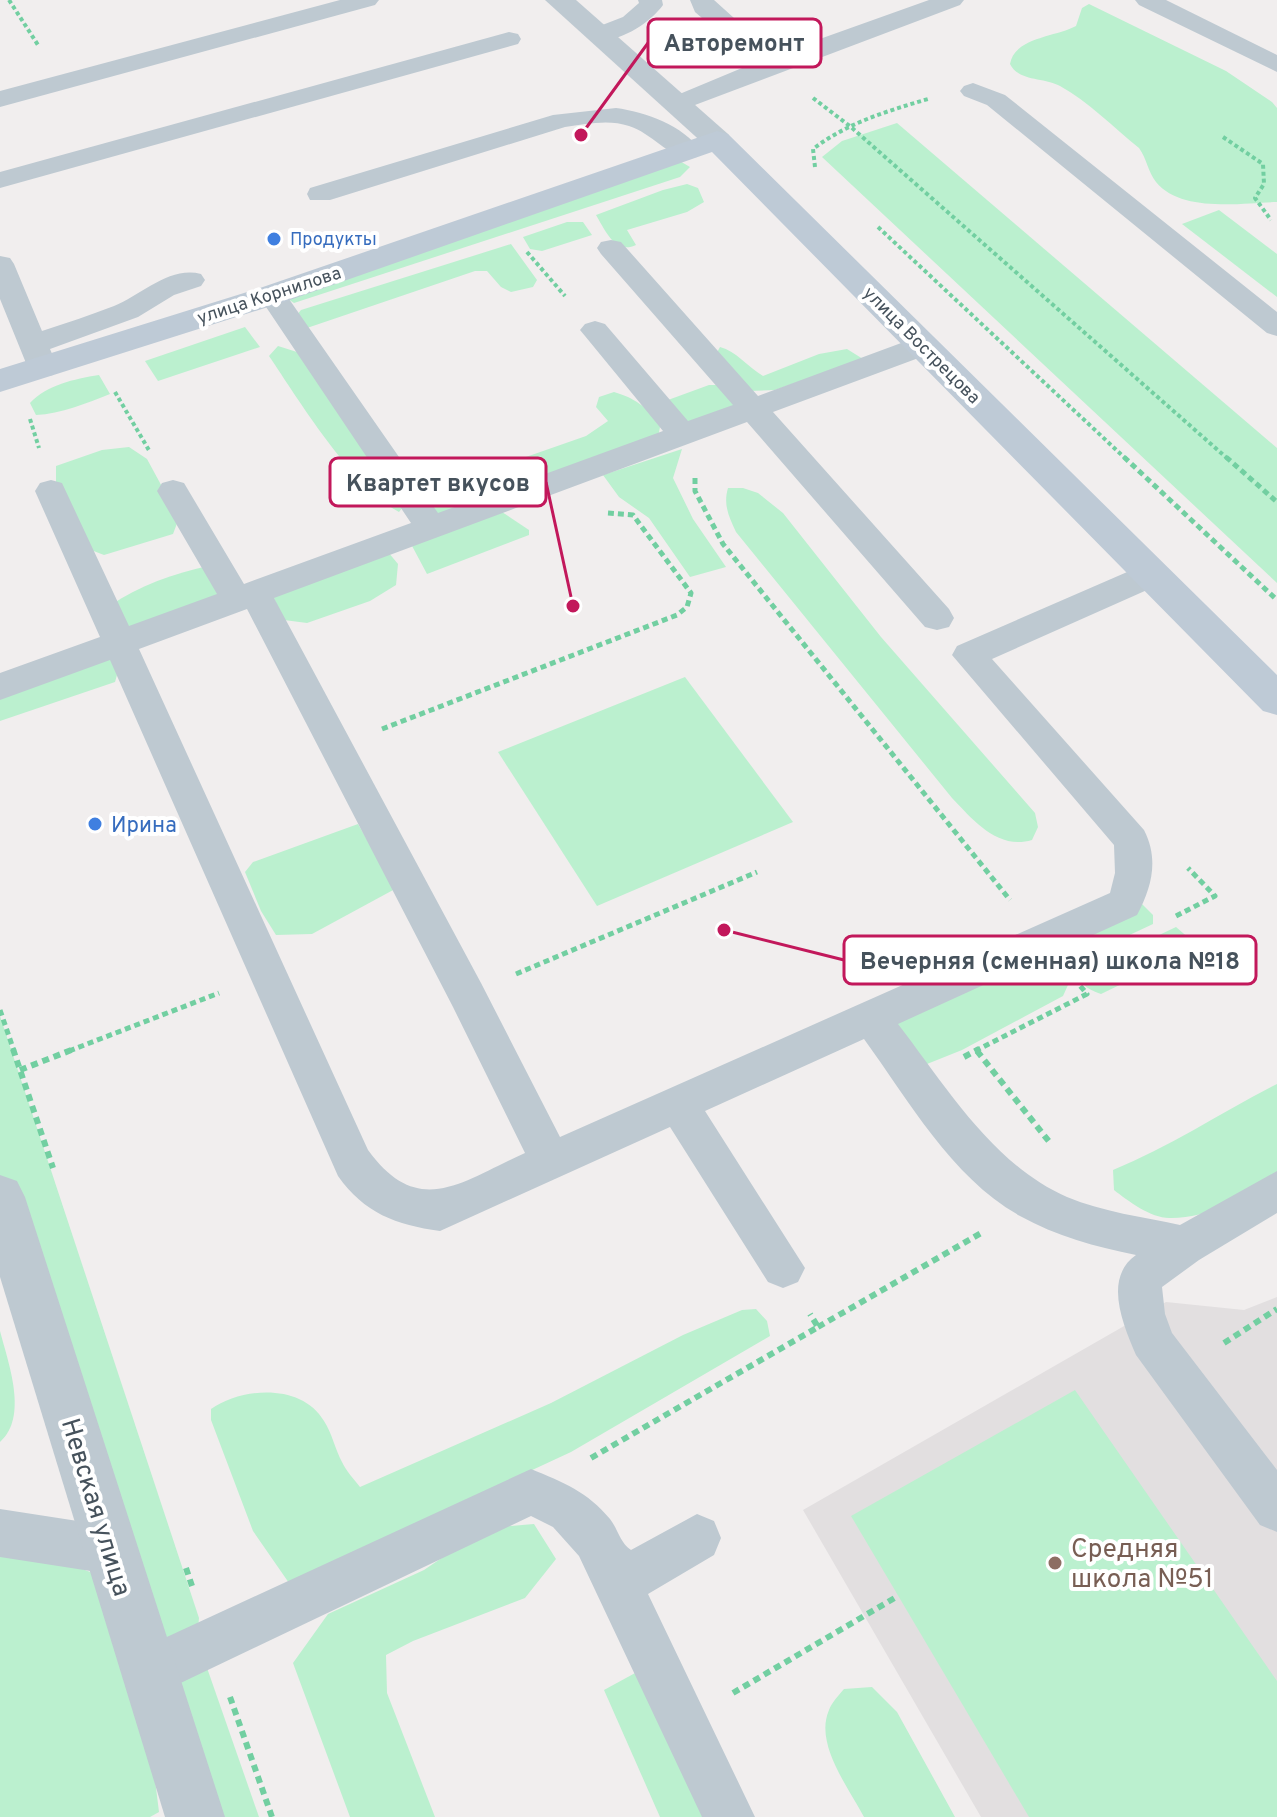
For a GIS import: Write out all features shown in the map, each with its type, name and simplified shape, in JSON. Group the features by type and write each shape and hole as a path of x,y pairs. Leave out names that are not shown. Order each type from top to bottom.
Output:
{"street":[{"name":"улица Вострецова","path":"559,0 679,103 703,146 922,346 1274,691"},
{"name":"улица Корнилова","path":"0,381 39,356 272,295 703,146"},
{"name":"Невская улица","path":"0,1197 148,1672 187,1814"}],"lane":[{"path":"0,99 367,0"},
{"path":"601,34 644,14 651,5 650,0"},
{"path":"702,0 704,7 771,65"},
{"path":"679,103 771,65 952,0"},
{"path":"1147,0 1277,65"},
{"path":"0,180 509,39"},
{"path":"973,91 996,100 1277,327"},
{"path":"320,194 562,120 601,113 631,116 703,146"},
{"path":"611,248 937,618"},
{"path":"4,249 39,356 164,289 191,280"},
{"path":"272,295 431,527"},
{"path":"595,330 690,432"},
{"path":"0,687 922,346"},
{"path":"51,491 353,1163 365,1182 384,1198 406,1207 440,1211 1124,904 1136,868 1131,840 969,655 1153,574"},
{"path":"173,491 246,596 336,747 467,995 551,1163"},
{"path":"871,1018 973,1150 1011,1186 1035,1202 1076,1221 1184,1246"},
{"path":"678,1105 783,1268"},
{"path":"1277,1190 1184,1246 1141,1277 1140,1295 1146,1330 1277,1508"},
{"path":"148,1672 531,1492 570,1510 596,1539 729,1817"},
{"path":"0,1533 110,1550"},
{"path":"609,1564 624,1574 635,1575 697,1538"}],"path":[{"path":"9,0 40,48"},
{"path":"816,169 812,160 813,149 851,127 926,99 973,91"},
{"path":"851,127 1277,502"},
{"path":"1223,137 1263,164 1264,184 1255,198 1271,220"},
{"path":"875,224 1277,600"},
{"path":"523,247 595,330"},
{"path":"109,382 173,491"},
{"path":"29,416 51,491"},
{"path":"690,432 695,491 723,544 1087,994 1078,1002 919,1081"},
{"path":"336,747 677,615 687,607 691,593 633,515"},
{"path":"467,995 757,872"},
{"path":"20,1070 268,974"},
{"path":"531,1492 1035,1202"},
{"path":"783,1268 818,1327"},
{"path":"684,1722 898,1596"}],"shaded area":[{"name":"Средняя школа №51","path":"1277,1297 1277,1817 981,1817 803,1510 1166,1302 1244,1310"}],"green space":[{"path":"1089,4 1226,71 1272,102 1277,108 1277,202 1213,204 1167,192 1153,178 1139,148 1091,107 1060,86 1014,70 1010,64 1020,48 1076,26 1082,8"},
{"path":"897,123 1277,448 1277,583 822,157 842,141"},
{"path":"678,160 690,167 680,177 294,303 288,299"},
{"path":"687,184 698,188 704,202 687,212 627,230 636,245 622,247 616,244 596,215 663,190"},
{"path":"1219,210 1277,254 1277,297 1182,224"},
{"path":"567,222 583,222 592,235 542,251 530,249 523,237"},
{"path":"511,244 537,280 533,287 511,292 501,287 487,271 475,271 307,328 295,317 301,310"},
{"path":"245,327 260,347 158,381 145,361"},
{"path":"278,346 297,352 405,504 399,512 363,484 311,419 269,356"},
{"path":"720,347 763,376 819,354 847,349 863,359 775,390 748,391 714,358"},
{"path":"99,375 110,394 64,410 36,415 30,403 44,392 71,381"},
{"path":"709,385 725,385 742,402 689,427 668,400"},
{"path":"614,392 639,404 661,422 658,437 439,519 426,501 429,491 586,436 608,421 596,407 599,397"},
{"path":"129,447 147,459 179,518 173,534 104,555 91,550 56,485 56,466 102,450"},
{"path":"682,449 673,478 693,519 726,567 690,577 649,518 619,497 603,475"},
{"path":"728,488 743,488 758,493 783,513 881,637 1035,813 1038,827 1032,840 1008,841 998,837 978,824 952,798 736,532 726,505"},
{"path":"502,512 529,530 529,535 427,574 411,544"},
{"path":"388,552 398,564 396,585 370,601 307,623 284,620 272,594"},
{"path":"208,566 229,598 126,633 111,605 157,581"},
{"path":"112,658 117,675 115,682 0,721 0,691"},
{"path":"685,677 793,822 597,906 498,752"},
{"path":"358,824 395,889 312,934 276,935 261,911 245,872 253,862"},
{"path":"1141,903 1153,915 1153,924 1072,962 1063,958 1058,949"},
{"path":"1176,927 1191,940 1192,950 1101,994 1082,981 1080,973"},
{"path":"1032,960 1054,968 1068,985 1063,996 962,1050 927,1064 895,1024"},
{"path":"0,1016 199,1618 197,1638 171,1656 0,1186"},
{"path":"1277,1084 1277,1175 1226,1204 1199,1215 1184,1217 1169,1218 1147,1212 1114,1190 1113,1170"},
{"path":"756,1309 767,1321 770,1336 571,1452 289,1583 253,1531 211,1420 211,1409 239,1396 271,1392 301,1400 324,1421 344,1465 360,1487 551,1403 683,1335 742,1310"},
{"path":"0,1331 15,1404 9,1431 0,1442"},
{"name":"Средняя школа №51","path":"1075,1390 1277,1681 1277,1817 1029,1817 851,1516"},
{"path":"534,1524 556,1559 525,1598 413,1641 386,1655 387,1693 435,1817 350,1817 293,1663 328,1614 424,1570 486,1528"},
{"path":"0,1545 30,1549 98,1575 153,1764 159,1812 150,1817 0,1817"},
{"path":"206,1665 259,1817 208,1817 175,1677"},
{"path":"648,1666 717,1817 660,1817 604,1690"},
{"path":"872,1687 897,1712 955,1817 864,1817 835,1765 826,1737 826,1723 830,1707 844,1689"}],"place":[{"name":"Авторемонт","path":"581,135"},
{"name":"Продукты","path":"274,239"},
{"name":"Квартет вкусов","path":"573,606"},
{"name":"Ирина","path":"95,824"},
{"name":"Вечерняя (сменная) школа №18","path":"724,930"},
{"name":"Средняя школа №51","path":"1055,1563"}]}
